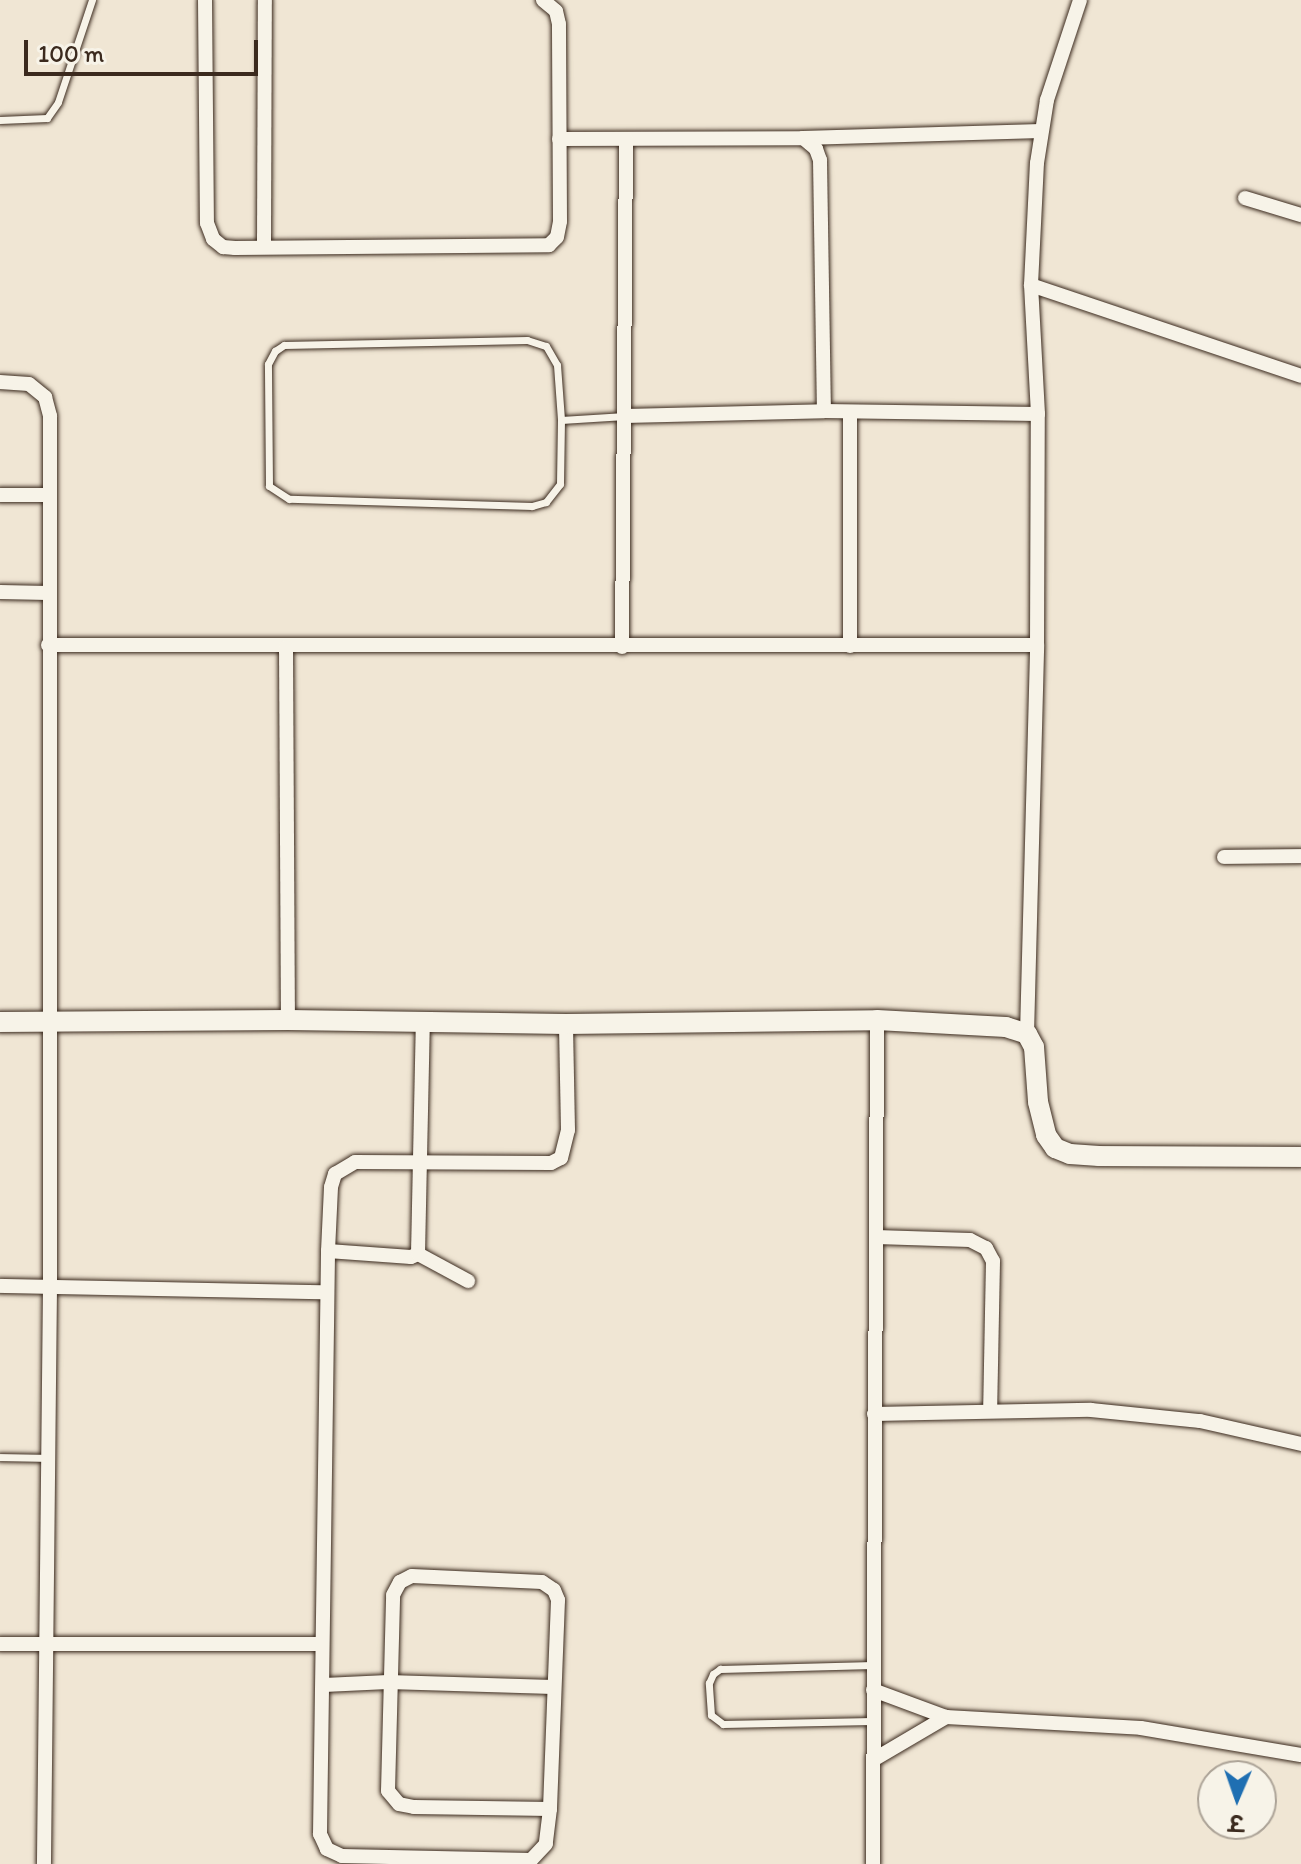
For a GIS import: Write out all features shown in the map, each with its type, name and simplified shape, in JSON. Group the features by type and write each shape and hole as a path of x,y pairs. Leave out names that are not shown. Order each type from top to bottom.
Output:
{"street":[{"path":"205,0 207,223 213,239 223,247 549,245 557,237 560,221 559,24 556,11 543,0"},
{"path":"264,246 265,0"},
{"path":"1080,0 1041,131 1031,285 1038,414 1037,645 1027,1034 1034,1047 1038,1102 1046,1135 1055,1148 1070,1154 1301,1157"},
{"path":"559,139 803,138 1041,131"},
{"path":"803,138 816,149 820,160 824,411"},
{"path":"622,647 626,139"},
{"path":"1245,198 1301,215"},
{"path":"1031,285 1301,376"},
{"path":"0,382 29,384 45,397 50,416 47,1023 50,1287 44,1864"},
{"path":"625,416 824,411 1038,414"},
{"path":"850,412 850,646"},
{"path":"0,495 49,495"},
{"path":"0,592 48,593"},
{"path":"48,645 1037,645"},
{"path":"286,647 288,1020"},
{"path":"1224,857 1301,856"},
{"path":"0,1022 288,1020 566,1024 877,1020 1006,1027 1027,1034"},
{"path":"873,1864 877,1020"},
{"path":"418,1254 423,1023"},
{"path":"550,1809 414,1807 399,1804 388,1791 388,1682 393,1595 400,1582 412,1576 542,1582 554,1590 558,1600 550,1809 546,1844 531,1860 342,1856 327,1849 320,1834 327,1292 331,1187 335,1174 355,1162 551,1163 561,1158 568,1130 566,1024"},
{"path":"876,1237 970,1240 986,1248 993,1261 990,1411"},
{"path":"328,1251 411,1257 418,1254"},
{"path":"418,1254 468,1281"},
{"path":"0,1286 327,1292"},
{"path":"874,1414 1091,1410 1200,1421 1301,1444"},
{"path":"0,1644 322,1644"},
{"path":"324,1685 388,1682 553,1687"},
{"path":"873,1690 946,1717 1153,1729 1301,1755"},
{"path":"873,1760 946,1717"}],"lane":[{"path":"0,120 47,118 58,102 92,0"},
{"path":"527,340 546,346 557,365 561,420 560,484 546,502 532,506 289,499 269,486 268,364 275,351 284,345 527,340"},
{"path":"561,420 625,416"},
{"path":"0,1457 49,1458"},
{"path":"872,1721 723,1724 711,1715 709,1683 720,1669 873,1665"}]}
